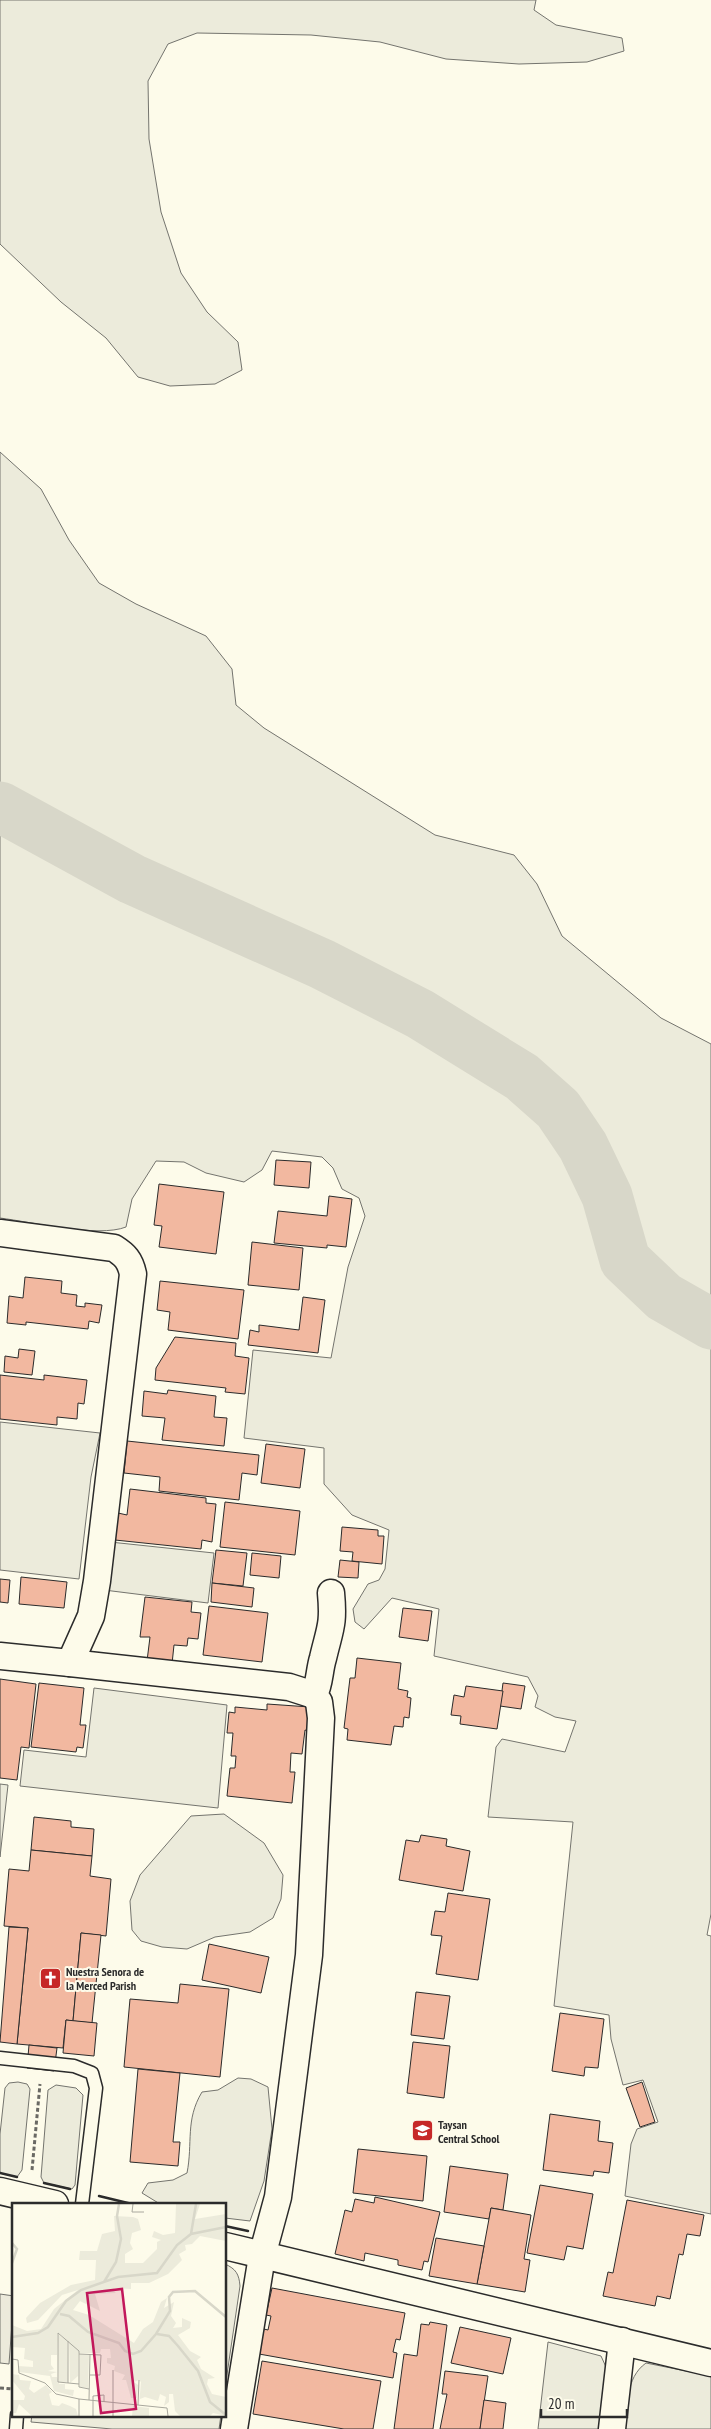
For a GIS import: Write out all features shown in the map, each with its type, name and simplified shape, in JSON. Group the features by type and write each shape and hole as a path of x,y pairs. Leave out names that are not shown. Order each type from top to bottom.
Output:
{"street":[{"path":"0,1233 114,1248 125,1255 131,1263 133,1274 96,1589 87,1627 70,1664"},
{"path":"314,1695 320,1683 323,1658 332,1633 331,1593"},
{"path":"0,1656 289,1688 314,1695 319,1702 322,1718 314,1904 309,1955 278,2197 262,2256 234,2429"},
{"path":"0,2191 40,2201"},
{"path":"226,2246 711,2362"},
{"path":"612,2429 622,2341"}],"lane":[{"path":"0,2058 83,2068 94,2078 96,2088 82,2203"},
{"path":"16,2429 17,2416"}],"path":[{"path":"40,2201 42,2062"}],"shaded area":[{"path":"0,0 536,0 534,10 556,25 622,38 624,51 587,62 519,64 446,59 380,42 311,35 197,33 168,44 148,81 149,139 161,212 181,273 207,312 238,342 242,370 215,384 170,386 138,377 106,338 61,302 0,244"},
{"path":"0,452 41,489 69,540 99,583 136,604 206,636 232,669 236,705 264,728 435,835 514,855 537,884 562,936 661,1018 711,1044 711,1914 707,1935 711,1936 711,2214 625,2196 631,2144 637,2129 658,2122 643,2080 623,2085 611,2039 609,2015 554,2006 573,1822 488,1817 496,1747 502,1739 565,1752 576,1721 555,1717 535,1707 538,1696 528,1677 434,1656 439,1609 392,1598 364,1629 355,1622 353,1609 368,1584 379,1580 385,1569 389,1530 352,1515 324,1484 324,1448 244,1438 253,1350 331,1358 348,1267 365,1216 359,1198 342,1189 333,1168 322,1157 272,1151 262,1170 244,1182 206,1173 184,1162 156,1161 132,1199 126,1227 114,1230 82,1230 0,1218"},
{"path":"0,1422 100,1433 91,1477 79,1579 0,1570"},
{"path":"110,1542 214,1553 208,1603 104,1590"},
{"path":"94,1688 227,1705 218,1808 20,1786 24,1750 86,1757"},
{"path":"0,1784 8,1785 0,1857"},
{"path":"224,1814 264,1843 283,1875 281,1899 273,1918 250,1932 215,1937 187,1949 162,1947 141,1941 132,1930 130,1901 140,1875 191,1816"},
{"path":"238,2078 251,2079 268,2087 272,2129 264,2181 250,2221 226,2218 226,2203 158,2203 142,2193 148,2183 173,2180 187,2173 193,2112 202,2092 218,2090"},
{"path":"9,2083 27,2084 30,2089 22,2170 17,2177 0,2173 0,2134 5,2088"},
{"path":"56,2085 76,2088 83,2095 75,2185 72,2189 44,2183 41,2177 48,2090"},
{"path":"226,2265 236,2272 240,2286 226,2381"},
{"path":"0,2294 12,2296 12,2323 9,2364 0,2363"},
{"path":"548,2342 601,2356 606,2367 599,2429 538,2429"},
{"path":"646,2363 711,2376 711,2429 625,2429 627,2402 631,2384 639,2369"},
{"path":"32,2416 221,2416 219,2429 112,2429 31,2422"}],"building":[{"path":"276,1160 311,1162 309,1188 274,1185"},
{"path":"159,1184 224,1192 216,1254 159,1247 162,1226 154,1225"},
{"path":"329,1196 352,1199 346,1247 327,1245 327,1248 274,1243 278,1211 327,1216"},
{"path":"252,1242 303,1248 299,1290 248,1285"},
{"path":"25,1277 62,1281 61,1293 77,1295 76,1306 85,1307 85,1303 102,1305 99,1323 89,1321 88,1329 26,1322 26,1325 7,1323 9,1296 23,1298"},
{"path":"160,1281 244,1290 238,1339 168,1330 170,1312 157,1310"},
{"path":"303,1297 325,1300 318,1353 248,1345 250,1330 259,1332 259,1325 299,1330"},
{"path":"175,1337 236,1343 235,1356 249,1358 245,1394 225,1392 226,1388 155,1380 156,1368"},
{"path":"19,1349 35,1351 32,1375 4,1372 5,1356 18,1358"},
{"path":"0,1375 44,1380 44,1375 87,1380 84,1404 78,1403 77,1419 57,1417 57,1425 0,1419"},
{"path":"168,1390 216,1396 214,1417 227,1418 224,1446 162,1440 165,1418 142,1416 144,1391 167,1394"},
{"path":"127,1441 259,1455 257,1475 242,1473 239,1500 159,1491 160,1477 124,1473"},
{"path":"266,1444 305,1449 300,1488 261,1483"},
{"path":"130,1489 206,1498 206,1503 216,1504 212,1542 202,1540 201,1549 115,1540 118,1513 127,1515"},
{"path":"225,1502 300,1511 295,1555 220,1547"},
{"path":"342,1527 378,1530 378,1536 384,1536 382,1564 352,1561 353,1552 340,1551"},
{"path":"216,1550 247,1553 243,1586 212,1583"},
{"path":"252,1553 281,1556 279,1578 250,1575"},
{"path":"340,1560 359,1562 358,1578 338,1577"},
{"path":"21,1577 67,1582 64,1608 19,1604"},
{"path":"0,1579 10,1580 8,1603 0,1602"},
{"path":"212,1583 254,1588 252,1607 211,1602"},
{"path":"145,1597 192,1602 191,1612 201,1613 198,1639 188,1638 187,1646 174,1645 172,1664 147,1661 150,1637 140,1637"},
{"path":"209,1606 268,1613 262,1662 203,1655"},
{"path":"403,1608 432,1611 428,1641 399,1637"},
{"path":"357,1658 401,1663 398,1689 408,1691 407,1697 411,1698 409,1718 404,1717 403,1727 394,1726 391,1745 347,1740 348,1729 344,1728 350,1678 355,1678"},
{"path":"0,1679 36,1684 29,1748 21,1747 17,1780 0,1778"},
{"path":"39,1683 84,1688 80,1725 86,1725 83,1748 77,1747 76,1752 31,1747"},
{"path":"503,1683 525,1686 521,1709 500,1706"},
{"path":"466,1686 503,1691 497,1729 460,1724 461,1716 451,1715 454,1695 464,1697"},
{"path":"267,1704 310,1707 308,1731 305,1730 302,1754 291,1753 290,1772 295,1772 292,1803 227,1796 230,1768 235,1768 236,1756 231,1756 233,1733 227,1733 229,1712 235,1713 235,1707 267,1710"},
{"path":"34,1817 71,1821 71,1827 94,1829 92,1856 31,1850"},
{"path":"421,1835 447,1839 446,1846 470,1851 463,1891 399,1880 406,1840 419,1842"},
{"name":"Nuestra Senora de la Merced Parish","path":"31,1850 92,1856 90,1876 111,1879 106,1936 81,1933 73,2021 66,2020 63,2048 17,2044 28,1928 4,1926 9,1869 29,1871"},
{"path":"448,1893 490,1899 478,1980 436,1974 442,1936 431,1935 435,1911 445,1912"},
{"path":"9,1927 28,1928 17,2044 0,2042"},
{"path":"81,1933 101,1935 92,2023 73,2021"},
{"path":"209,1944 269,1957 261,1993 202,1980"},
{"path":"180,1984 229,1989 220,2077 124,2067 130,1999 178,2003"},
{"path":"416,1992 450,1996 444,2039 411,2035"},
{"path":"560,2013 604,2019 598,2068 585,2067 584,2076 552,2071"},
{"path":"66,2020 97,2023 94,2056 63,2053"},
{"path":"413,2042 450,2046 444,2098 407,2093"},
{"path":"29,2045 57,2048 54,2071 27,2068"},
{"path":"138,2069 180,2073 173,2142 180,2142 178,2166 130,2162"},
{"path":"642,2082 655,2122 640,2127 626,2088"},
{"path":"550,2114 600,2121 598,2141 613,2143 609,2173 594,2171 593,2176 543,2170"},
{"path":"358,2149 427,2156 423,2201 353,2193"},
{"path":"450,2166 508,2174 503,2210 491,2208 489,2219 444,2212"},
{"path":"540,2185 593,2194 583,2249 567,2246 564,2260 527,2253"},
{"path":"375,2197 440,2212 428,2262 424,2261 422,2270 398,2265 398,2260 365,2253 364,2261 335,2254 345,2210 352,2212 355,2199 374,2203"},
{"path":"627,2200 704,2215 700,2236 687,2234 683,2255 679,2254 670,2299 657,2296 655,2306 603,2296 608,2272 613,2273"},
{"path":"491,2208 531,2215 524,2259 530,2260 525,2292 477,2284"},
{"path":"436,2238 484,2246 477,2284 429,2276"},
{"path":"272,2288 405,2313 400,2340 396,2339 393,2352 397,2353 393,2378 259,2354 264,2329 268,2330 271,2316 266,2315"},
{"path":"430,2322 447,2325 433,2429 394,2429 404,2354 417,2356 421,2324 429,2325"},
{"path":"460,2327 511,2338 503,2374 451,2363"},
{"path":"262,2361 381,2381 373,2429 344,2429 253,2414"},
{"path":"445,2371 488,2376 480,2429 440,2429 447,2394 442,2394"},
{"path":"484,2400 506,2403 503,2429 480,2429"}],"waterway":[{"path":"0,807 132,879 322,964 420,1014 522,1077 558,1109 583,1146 607,1196 625,1260 664,1297 711,1324"}],"wall":[{"path":"0,2173 17,2177"},
{"path":"44,2183 70,2189"},
{"path":"99,2196 128,2203"},
{"path":"226,2226 248,2231"}],"place":[{"name":"Nuestra Senora de la Merced Parish","path":"50,1978"},
{"name":"Taysan Central School","path":"422,2131"}]}
